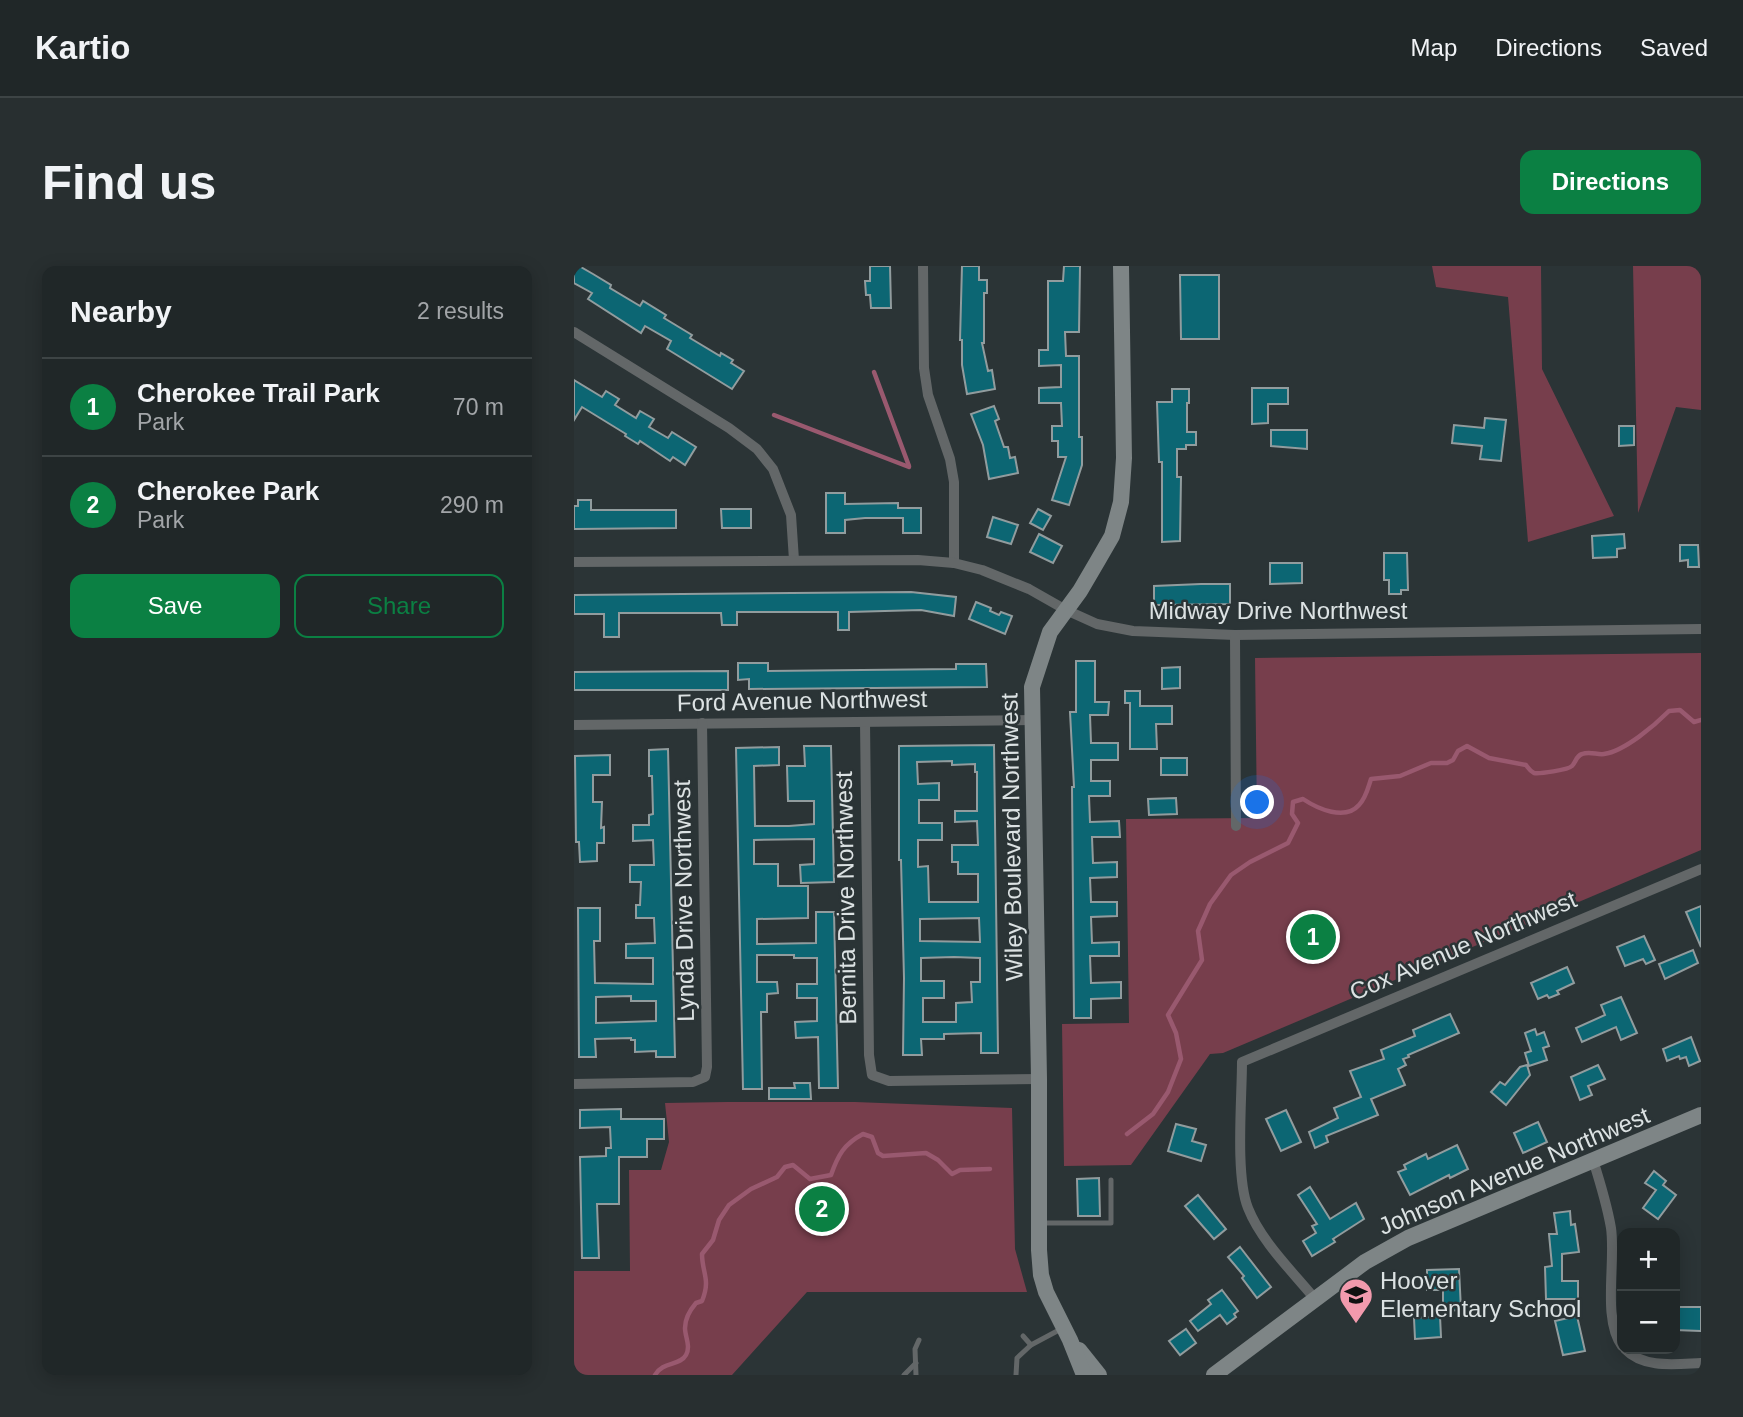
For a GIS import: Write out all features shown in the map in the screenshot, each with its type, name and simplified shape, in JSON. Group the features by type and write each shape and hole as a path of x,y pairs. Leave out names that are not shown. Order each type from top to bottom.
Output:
{"street":[{"path":"923,266 924,368 928,395 950,459 954,482 954,563"},
{"name":"Wiley Boulevard Northwest","path":"1084,1375 1046,1292 1041,1275 1032,687 1050,632 1080,591 1112,536 1121,502 1124,458 1121,266"},
{"path":"574,332 729,428 757,449 773,469 791,515 794,560"},
{"name":"Midway Drive Northwest","path":"574,562 918,560 954,563 1007,579 1097,624 1133,631 1234,635 1701,629"},
{"path":"1234,635 1237,826"},
{"name":"Ford Avenue Northwest","path":"574,724 1031,720"},
{"name":"Bernita Drive Northwest","path":"865,722 869,1055 872,1074 889,1081 1039,1079"},
{"name":"Lynda Drive Northwest","path":"574,1084 692,1082 705,1077 702,723"},
{"name":"Cox Avenue Northwest","path":"1315,1299 1262,1233 1247,1207 1242,1177 1242,1062 1701,869"},
{"name":"Johnson Avenue Northwest","path":"1214,1375 1232,1369 1315,1299 1365,1262 1408,1238 1701,1115"},
{"path":"1593,1160 1611,1230 1613,1321 1617,1338"},
{"name":"Wiley Boulevard Northwest","path":"1067,1334 1099,1375"},
{"path":"1630,1354 1644,1361 1664,1364 1701,1363"}],"lane":[{"path":"1039,1223 1111,1223 1111,1180"},
{"path":"1016,1375 1017,1357 1031,1346 1067,1334"},
{"path":"1023,1336 1031,1346"},
{"path":"916,1375 915,1349 919,1340"},
{"path":"904,1375 916,1363"}],"shaded area":[{"path":"1432,266 1541,266 1542,369 1614,516 1528,542 1508,297 1436,287"},
{"path":"1633,266 1701,266 1701,410 1676,407 1638,513"},
{"path":"1701,653 1701,850 1223,1053 1210,1054 1131,1165 1064,1166 1062,1024 1129,1023 1126,819 1257,818 1255,658"},
{"path":"855,1102 1012,1108 1015,1249 1027,1292 807,1292 732,1375 574,1375 574,1271 630,1271 629,1170 661,1170 669,1142 665,1103"}],"building":[{"path":"574,266 593,274 640,306 643,301 692,335 690,338 720,356 721,353 733,360 731,363 744,371 732,389 667,349 671,341 645,326 641,333 588,299 592,293 574,283"},
{"path":"870,266 890,266 891,308 871,308 865,281 870,281"},
{"path":"962,266 979,266 979,280 987,280 982,343 988,371 992,370 995,389 967,394 960,340"},
{"path":"1064,266 1080,266 1079,332 1065,332 1066,356 1079,356 1079,437 1082,437 1082,465 1069,505 1052,500 1066,457 1058,457 1058,441 1052,441 1052,426 1062,426 1061,403 1039,403 1039,388 1061,387 1061,365 1039,366 1039,350 1048,350 1048,281 1063,281"},
{"path":"1180,275 1219,275 1219,339 1181,339"},
{"path":"574,380 602,397 606,391 619,399 615,405 636,418 640,411 654,419 649,427 668,438 672,432 696,447 685,465 673,457 670,461 640,441 638,444 582,407 574,420"},
{"path":"1252,388 1288,388 1288,404 1268,404 1268,423 1252,424"},
{"path":"1172,389 1189,389 1187,432 1196,432 1196,445 1177,449 1177,477 1181,477 1180,541 1162,542 1162,462 1159,462 1157,402 1172,402"},
{"path":"994,406 999,419 995,421 1004,447 1008,447 1010,458 1015,457 1018,473 989,479 983,445 971,414"},
{"path":"1485,418 1506,420 1501,461 1480,459 1482,446 1452,443 1454,425 1484,428"},
{"path":"1619,426 1634,426 1634,445 1619,446"},
{"path":"1271,430 1307,430 1307,449 1271,446"},
{"path":"826,493 845,493 845,504 898,503 898,508 921,508 921,533 903,533 903,518 865,518 845,520 845,533 826,533"},
{"path":"578,500 591,500 591,510 676,510 676,528 574,529 574,506 578,506"},
{"path":"721,509 751,509 751,528 722,528"},
{"path":"1038,509 1051,516 1043,530 1030,523"},
{"path":"993,517 1018,525 1011,544 987,537"},
{"path":"1039,534 1062,546 1053,563 1030,552"},
{"path":"1624,534 1625,548 1617,549 1617,557 1593,558 1592,536"},
{"path":"1680,545 1698,545 1699,567 1688,567 1688,560 1680,561"},
{"path":"1384,553 1407,553 1408,590 1401,590 1401,594 1389,594 1389,580 1384,580"},
{"path":"1270,563 1302,563 1302,583 1270,584"},
{"path":"1230,584 1230,604 1154,605 1154,586"},
{"path":"911,592 956,597 954,616 921,610 849,612 849,630 838,630 838,612 737,612 737,625 722,625 721,613 619,613 619,637 604,637 604,614 574,614 574,595"},
{"path":"976,602 991,608 990,611 999,615 1001,612 1012,616 1005,634 969,619"},
{"path":"1076,661 1095,661 1095,702 1109,702 1108,715 1090,715 1091,743 1118,743 1118,760 1091,760 1091,781 1110,781 1110,796 1089,796 1090,822 1119,821 1120,837 1092,837 1093,863 1117,862 1117,877 1090,878 1091,902 1117,902 1117,916 1091,917 1092,943 1119,942 1119,956 1090,956 1091,983 1121,982 1121,998 1091,999 1091,1018 1074,1018 1074,787 1070,712 1076,712"},
{"path":"738,663 768,663 768,671 956,669 956,664 986,664 987,687 749,689 749,679 738,680"},
{"path":"1180,667 1180,688 1162,689 1162,668"},
{"path":"728,671 728,690 574,690 574,672"},
{"path":"1125,691 1140,691 1140,706 1172,706 1172,724 1156,724 1157,749 1130,749 1130,703 1125,703"},
{"path":"994,745 998,1053 981,1053 981,1033 944,1034 944,1039 921,1039 922,1055 903,1055 899,746","holes":["952,761 952,765 975,764 977,772 977,811 955,811 955,822 977,821 978,845 952,845 952,862 958,862 958,874 978,874 978,902 929,902 928,866 918,867 918,840 942,840 942,823 919,823 919,800 939,800 939,783 918,784 917,762","979,918 980,942 920,941 920,919","921,958 980,958 980,982 971,982 972,1002 956,1003 956,1022 923,1022 923,998 944,998 944,981 921,981"]},
{"path":"804,746 831,746 834,882 801,883 800,865 814,864 814,839 754,840 754,864 778,864 778,886 808,886 808,918 757,919 757,944 816,943 816,912 834,912 838,1088 819,1088 818,1037 796,1038 795,1022 817,1021 817,998 797,998 797,984 817,984 817,958 757,955 757,982 777,982 778,993 767,994 767,1012 761,1012 762,1089 743,1089 736,748 779,747 779,765 754,766 755,826 789,826 814,824 814,801 788,801 787,766 805,766"},
{"path":"668,749 675,1057 656,1057 656,1051 635,1052 635,1040 631,1038 595,1039 596,1057 579,1057 578,908 600,908 600,941 594,941 595,983 653,984 653,958 626,958 626,944 655,943 654,918 636,918 636,905 640,905 641,882 630,882 630,865 654,865 653,840 633,841 633,825 649,825 649,815 653,814 649,750","holes":["631,996 631,1001 656,1001 656,1021 596,1023 596,997"]},
{"path":"610,755 610,775 593,775 593,802 602,802 601,828 604,827 604,843 597,843 597,861 580,862 579,842 576,842 575,756"},
{"path":"1161,758 1187,758 1187,775 1161,775"},
{"path":"1176,798 1177,814 1149,815 1148,799"},
{"path":"1701,906 1701,947 1686,912"},
{"path":"1644,936 1655,960 1646,964 1643,959 1625,966 1617,947"},
{"path":"1693,950 1698,963 1665,979 1659,964"},
{"path":"1567,967 1574,983 1557,991 1559,994 1538,999 1531,983"},
{"path":"1621,997 1637,1033 1621,1040 1616,1027 1582,1042 1576,1028 1605,1015 1601,1005"},
{"path":"1450,1014 1459,1033 1403,1059 1406,1065 1398,1069 1405,1085 1371,1099 1378,1115 1326,1136 1328,1142 1315,1148 1309,1132 1338,1118 1334,1108 1361,1097 1350,1071 1384,1059 1381,1050 1415,1036 1413,1030"},
{"path":"1535,1029 1537,1035 1544,1032 1549,1046 1543,1048 1547,1060 1529,1066 1525,1053 1531,1051 1525,1033"},
{"path":"1691,1037 1700,1061 1689,1066 1686,1057 1680,1059 1679,1056 1667,1061 1663,1049"},
{"path":"1527,1065 1530,1075 1506,1105 1491,1092 1500,1082 1505,1085 1520,1067"},
{"path":"1598,1065 1605,1079 1588,1086 1592,1095 1580,1100 1571,1077"},
{"path":"794,1083 810,1083 811,1099 769,1099 769,1088 795,1088"},
{"path":"621,1109 621,1119 664,1119 664,1139 647,1139 647,1157 619,1157 619,1204 597,1204 599,1258 582,1258 580,1157 606,1156 606,1148 611,1148 610,1127 580,1128 580,1110"},
{"path":"1286,1110 1301,1142 1281,1151 1266,1119"},
{"path":"1538,1122 1547,1142 1523,1153 1514,1133"},
{"path":"1176,1124 1196,1129 1192,1141 1206,1145 1201,1161 1168,1151"},
{"path":"1457,1145 1468,1169 1450,1178 1449,1175 1410,1195 1398,1172 1406,1169 1404,1165 1426,1154 1428,1159"},
{"path":"1654,1171 1666,1181 1663,1185 1676,1195 1658,1219 1643,1208 1656,1190 1645,1183"},
{"path":"1099,1178 1100,1216 1078,1216 1077,1179"},
{"path":"1310,1187 1330,1219 1356,1203 1364,1219 1312,1256 1303,1241 1316,1233 1312,1226 1317,1224 1298,1195"},
{"path":"1198,1195 1226,1229 1214,1239 1185,1206"},
{"path":"1570,1211 1579,1252 1562,1254 1562,1281 1578,1281 1578,1299 1546,1299 1545,1267 1552,1266 1549,1234 1557,1234 1554,1213"},
{"path":"1240,1247 1271,1287 1257,1298 1228,1257"},
{"path":"1459,1269 1461,1310 1443,1311 1443,1290 1427,1290 1427,1270"},
{"path":"1222,1290 1238,1311 1234,1314 1236,1317 1227,1324 1220,1315 1198,1331 1190,1321 1211,1304 1208,1300"},
{"path":"1680,1307 1701,1307 1701,1331 1680,1330"},
{"path":"1440,1316 1441,1337 1415,1339 1414,1318"},
{"path":"1577,1316 1585,1351 1563,1355 1555,1321"},
{"path":"1186,1329 1196,1343 1180,1355 1169,1341"}],"waterway":[{"path":"874,372 909,466"},
{"path":"774,415 909,467"},
{"path":"1127,1134 1153,1114 1168,1092 1181,1059 1176,1033 1168,1015 1202,960 1198,931 1210,904 1231,875 1288,843 1298,823 1292,814 1293,802 1303,799 1331,812 1353,810 1361,802 1371,779 1400,776 1431,763 1447,763 1467,746 1489,758 1526,765 1534,773 1560,770 1572,766 1582,754 1604,754 1621,748 1648,730 1669,711 1680,710 1694,722 1701,720"},
{"path":"655,1375 686,1355 688,1348 685,1331 688,1314 696,1303 702,1301 706,1287 702,1254 713,1240 719,1220 729,1205 751,1189 777,1177 785,1167 793,1165 810,1179 831,1175 842,1151 863,1134 872,1137 878,1153 883,1156 926,1153 952,1174 960,1170 990,1169"}],"place":[{"name":"Cherokee Trail Park","path":"1313,937"},
{"name":"Cherokee Park","path":"822,1209"},
{"name":"Hoover Elementary School","path":"1356,1325"}]}
